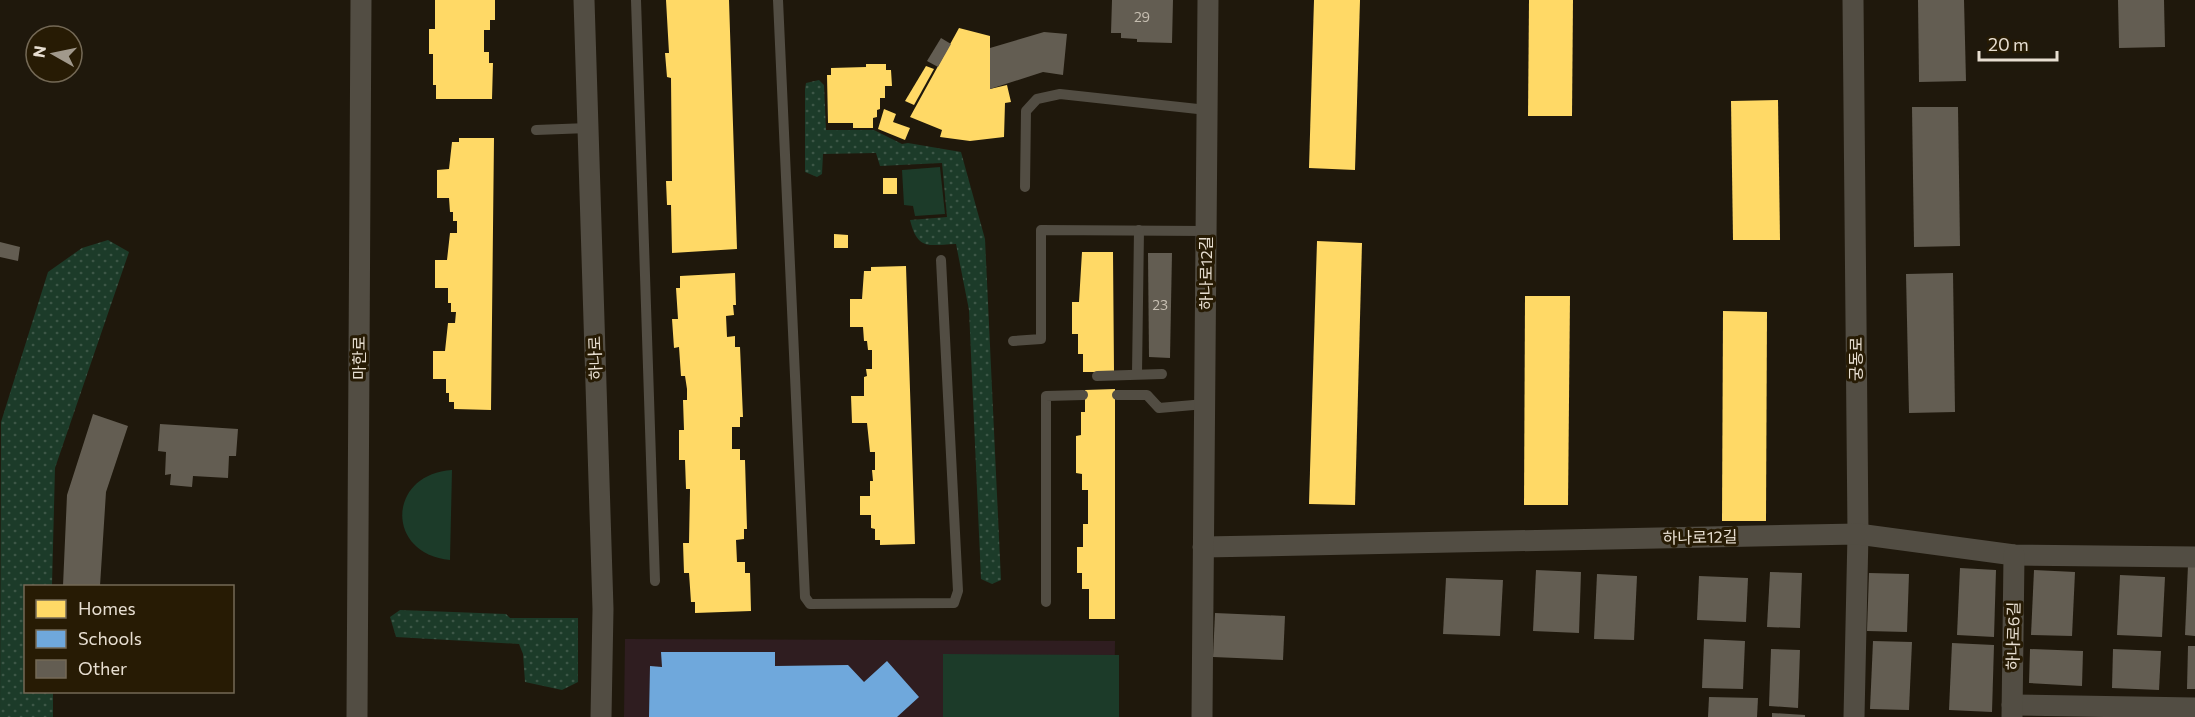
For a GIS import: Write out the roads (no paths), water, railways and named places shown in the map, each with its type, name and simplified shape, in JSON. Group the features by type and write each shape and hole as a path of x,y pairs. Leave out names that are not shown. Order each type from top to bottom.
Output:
{"street":[{"name":"마한로","path":"357,717 361,0"},
{"name":"하나로","path":"584,0 603,609 601,717"},
{"name":"하나로12길","path":"1202,717 1208,0"},
{"name":"궁동로","path":"1853,0 1858,534 1854,717"},
{"name":"하나로12길","path":"1203,547 1858,534 2014,555 2195,557"},
{"name":"하나로6길","path":"2012,711 2014,555"},
{"path":"2012,711 2195,708"}],"lane":[{"path":"636,0 655,580"},
{"path":"778,0 805,597 810,604 954,603 958,591 941,260"},
{"path":"1025,187 1026,111 1037,99 1060,94 1207,110"},
{"path":"536,130 588,128"},
{"path":"1013,341 1041,339 1041,230 1206,231"},
{"path":"1137,374 1139,230"},
{"path":"1097,376 1162,374"},
{"path":"1046,602 1046,396 1083,395"},
{"path":"1117,395 1147,395 1160,408 1204,404"}]}
